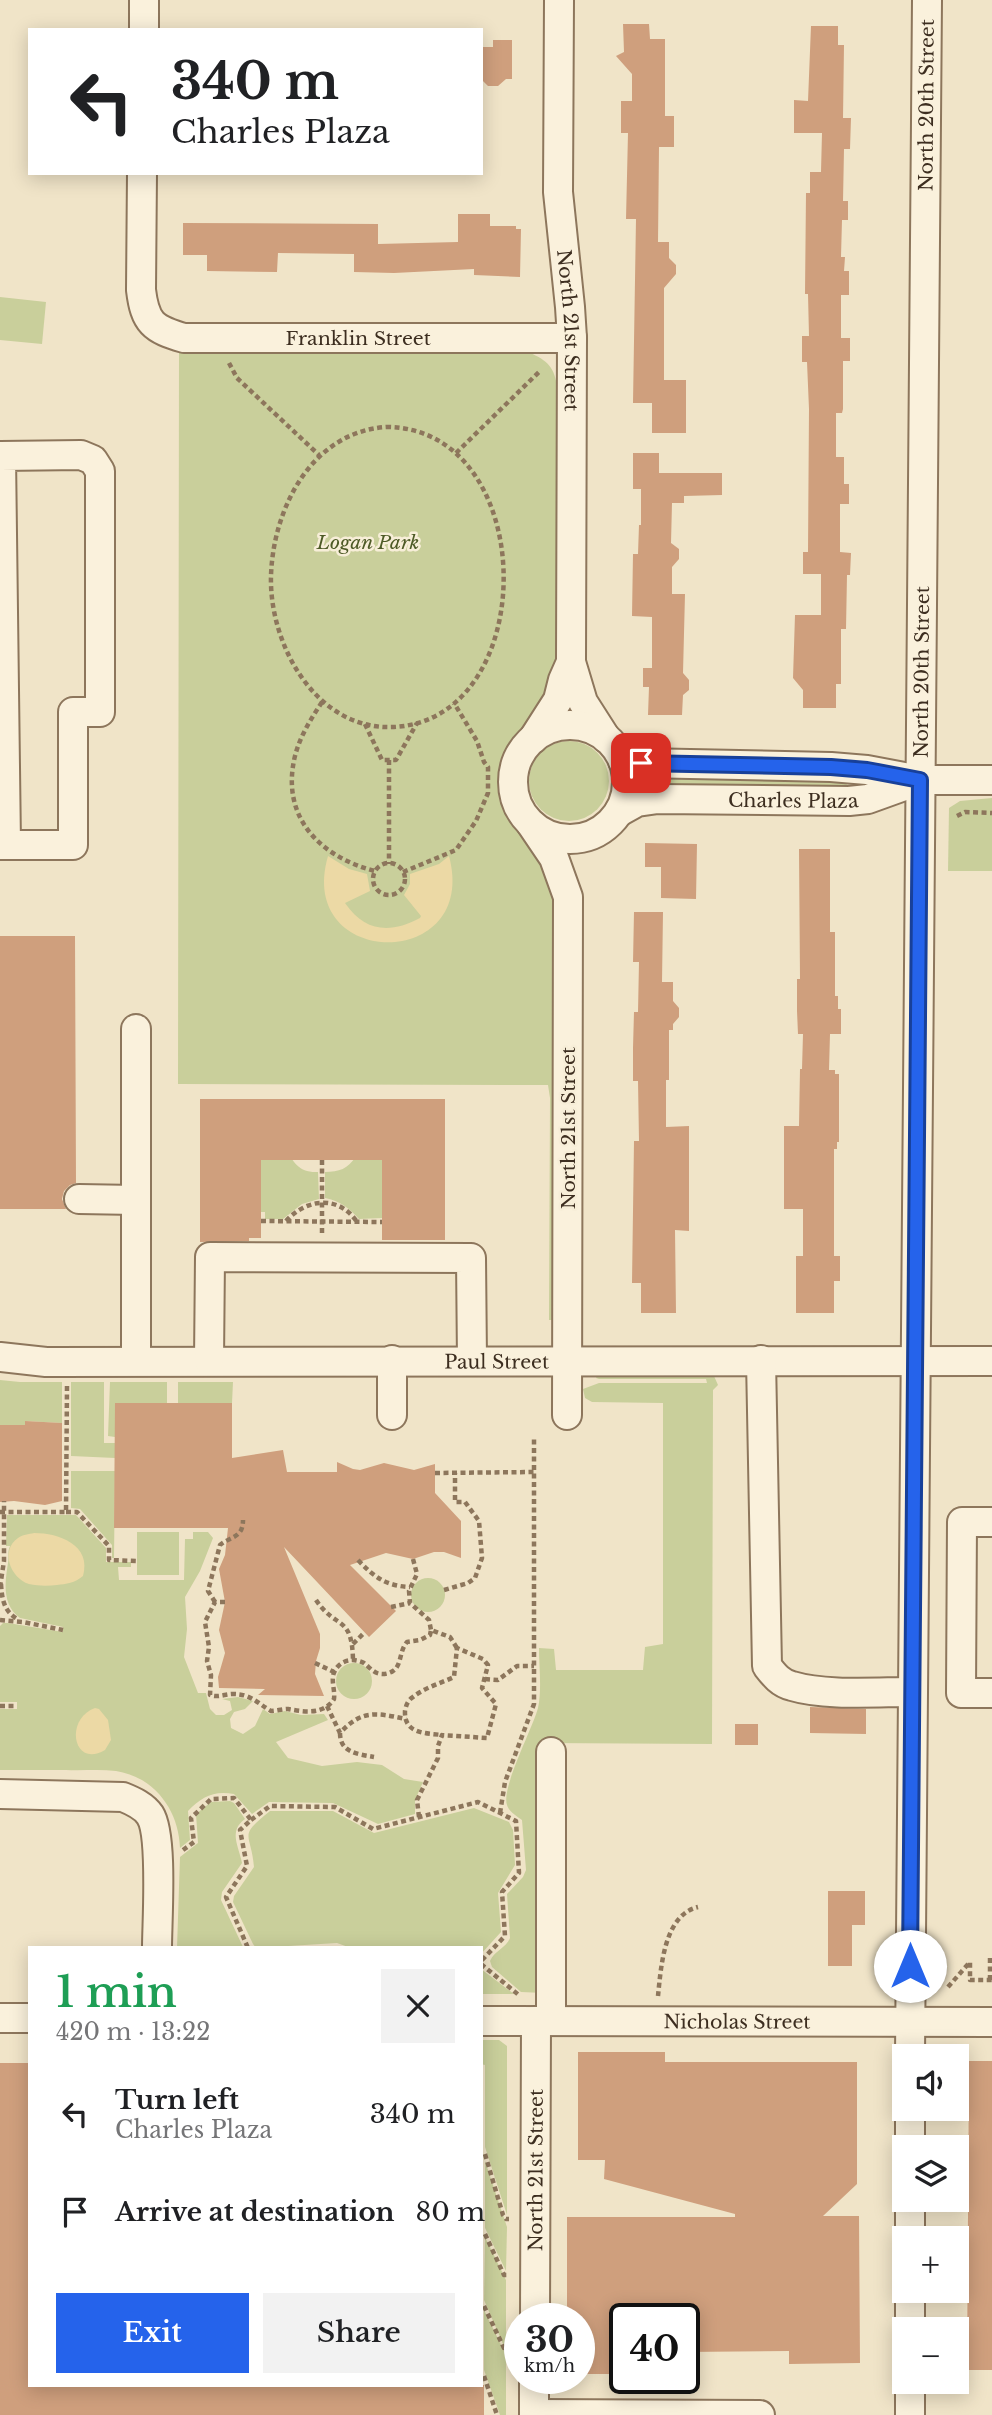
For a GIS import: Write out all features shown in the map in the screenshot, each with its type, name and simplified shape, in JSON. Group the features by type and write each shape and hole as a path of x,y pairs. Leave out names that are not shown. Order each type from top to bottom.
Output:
{"street":[{"path":"144,0 144,28"},
{"name":"North 21st Street","path":"559,0 558,198 572,338 571,662"},
{"name":"North 20th Street","path":"910,2044 927,0"},
{"name":"Franklin Street","path":"142,175 143,309 149,322 165,333 184,338 572,338"},
{"path":"81,455 93,460 100,471 100,712 73,712 73,845 3,845 1,456 81,455"},
{"path":"531,824 549,835 581,838 608,825 619,812 626,796 627,777 623,761 583,702 571,662"},
{"path":"568,897 554,858 519,808 513,780 520,755 558,700 571,662"},
{"path":"533,739 558,727 570,725 592,730 606,738"},
{"name":"Charles Plaza","path":"623,761 831,767 867,770 920,780"},
{"path":"920,780 992,780"},
{"name":"Charles Plaza","path":"619,812 636,802 658,799 868,799 920,780"},
{"path":"568,897 579,861 596,832"},
{"name":"North 21st Street","path":"567,1415 568,897"},
{"path":"135,1361 136,1029"},
{"path":"79,1199 136,1200"},
{"path":"209,1361 210,1257 471,1258 472,1360"},
{"name":"Paul Street","path":"0,1357 46,1362 992,1361"},
{"path":"392,1360 392,1415"},
{"path":"761,1360 767,1666 776,1678 791,1686 827,1690 912,1692"},
{"path":"992,1522 962,1522 961,1693 992,1693"},
{"name":"North 21st Street","path":"535,2303 551,1752"},
{"path":"0,1794 123,1797 138,1803 151,1816 155,1832 157,1946"},
{"path":"0,2018 28,2018"},
{"name":"Nicholas Street","path":"483,2021 992,2022"},
{"path":"534,2394 534,2414 760,2415"},
{"path":"910,2394 910,2415"}],"path":[{"path":"228,362 237,378 319,455"},
{"path":"456,453 540,371"},
{"path":"386,427 417,430 456,453 468,466 489,500 500,537 504,576 500,622 476,676 445,712 417,723 392,727 365,724 340,714 322,702 308,687 280,634 271,576 278,534 290,499 304,474 319,455 353,433 386,427"},
{"path":"322,702 308,724 295,755 292,782 297,813 304,826 323,848 344,860 375,871"},
{"path":"403,872 456,850 476,821 488,793 488,767 477,741 454,704"},
{"path":"365,724 382,760 396,760 417,723"},
{"path":"389,760 389,863"},
{"path":"957,816 965,812 992,813"},
{"path":"395,864 403,872 402,887 389,895 384,894 376,888 373,879 375,871 380,866 395,864"},
{"path":"321,1244 322,1160"},
{"path":"285,1222 299,1208 321,1202 341,1206 357,1222"},
{"path":"261,1221 382,1222"},
{"path":"66,1512 67,1378"},
{"path":"500,1813 505,1782 534,1704 534,1439"},
{"path":"435,1473 534,1472"},
{"path":"444,1590 468,1583 475,1578 482,1558 479,1521 465,1502 455,1502 455,1473"},
{"path":"4,1501 2,1599 11,1616 23,1622"},
{"path":"2,1512 77,1512 109,1546 109,1560 137,1561"},
{"path":"215,1602 208,1591 220,1545 237,1537 243,1528 243,1520"},
{"path":"215,1602 205,1622 209,1647 207,1661 211,1675 210,1695 252,1697 271,1712 286,1709 307,1712 327,1706 334,1699 334,1672 342,1662 360,1661 381,1674 392,1672 397,1667 400,1652 407,1642 430,1635 429,1619 410,1603 410,1587 417,1574 413,1559"},
{"path":"358,1560 384,1583 410,1587"},
{"path":"316,1600 325,1613 347,1628 352,1645 352,1660"},
{"path":"215,1602 225,1602"},
{"path":"391,1607 410,1603"},
{"path":"0,1620 63,1630"},
{"path":"431,1630 450,1637 457,1648 483,1659 488,1665 482,1688 496,1704 487,1738 417,1733 411,1729 406,1719 406,1704 411,1697 454,1677 457,1648"},
{"path":"352,1645 365,1632"},
{"path":"315,1663 334,1672"},
{"path":"485,1679 498,1680 517,1666 534,1666"},
{"path":"0,1706 18,1706"},
{"path":"327,1706 344,1748 374,1757"},
{"path":"340,1733 349,1723 363,1715 377,1713 406,1719"},
{"path":"419,1817 417,1800 438,1758 442,1735"},
{"path":"176,1854 194,1842 191,1818 211,1799 234,1798 251,1820"},
{"path":"247,1946 226,1897 247,1866 240,1830 270,1806 335,1807 373,1829 478,1802 516,1821 519,1873 502,1892 505,1936 483,1961"},
{"path":"659,2021 659,1983 669,1933 687,1909 698,1907"},
{"path":"948,1987 970,1962 970,1980 991,1980 990,1958"},
{"path":"483,1965 520,1996"},
{"path":"485,2154 503,2215 509,2219"},
{"path":"485,2234 504,2275 508,2275"},
{"path":"485,2306 504,2348"},
{"path":"484,2376 497,2415"}],"green space":[{"path":"0,297 46,302 42,344 0,340"},
{"name":"Logan Park","path":"179,353 530,353 545,362 554,375 557,387 557,681 538,719 511,746 502,774 506,804 518,825 538,846 555,890 552,1320 549,1320 548,1085 178,1084"},
{"path":"569,741 584,744 597,753 606,766 609,781 606,796 597,809 584,818 569,821 554,818 541,809 532,796 529,781 532,766 541,753 554,744"},
{"path":"636,772 848,780 843,790 636,791"},
{"path":"992,798 992,871 948,871 949,808 960,801"},
{"path":"261,1146 285,1147 297,1166 306,1171 318,1172 319,1199 302,1204 283,1219 265,1219 265,1212 261,1212"},
{"path":"382,1149 382,1218 359,1219 344,1206 325,1198 325,1172 343,1169 356,1156"},
{"path":"597,1376 714,1376 718,1385 713,1390 712,1744 543,1743 543,1993 521,1992 492,1967 490,1961 510,1938 507,1894 526,1870 522,1820 509,1810 506,1797 538,1708 539,1648 554,1649 556,1670 643,1670 645,1647 663,1644 663,1403 592,1402 585,1398 583,1389 599,1383 707,1383 706,1379 599,1379"},
{"path":"0,1380 62,1382 62,1423 25,1421 25,1425 0,1425"},
{"path":"71,1382 104,1382 104,1443 115,1443 115,1458 71,1456"},
{"path":"110,1382 167,1382 167,1403 115,1403 115,1437 108,1436"},
{"path":"178,1382 233,1382 232,1403 178,1403"},
{"path":"71,1471 115,1471 114,1558 112,1545 80,1509 71,1508"},
{"path":"7,1515 76,1515 106,1548 106,1562 131,1562 131,1567 118,1567 119,1580 184,1580 185,1539 193,1539 193,1532 208,1532 213,1538 200,1571 185,1597 187,1629 184,1657 198,1693 206,1693 210,1709 216,1715 224,1715 232,1710 230,1701 222,1699 238,1697 253,1701 245,1709 234,1712 230,1719 231,1728 243,1734 255,1726 263,1709 270,1714 285,1711 301,1715 324,1714 328,1720 276,1742 288,1758 322,1766 357,1762 382,1765 404,1779 423,1782 415,1800 415,1814 378,1824 333,1803 269,1802 252,1814 234,1794 220,1793 203,1798 188,1811 190,1840 180,1848 179,1834 170,1809 153,1788 142,1780 116,1771 103,1770 0,1770 0,1709 17,1709 17,1702 0,1702 0,1626 8,1623 63,1632 63,1627 20,1618 9,1605 6,1590 10,1546 6,1546"},
{"path":"137,1532 179,1532 179,1575 137,1575"},
{"path":"428,1578 440,1583 445,1595 440,1607 428,1612 416,1607 411,1595 416,1583"},
{"path":"354,1663 367,1668 372,1681 367,1694 354,1699 341,1694 336,1681 341,1668"},
{"path":"211,1802 234,1803 245,1819 236,1834 242,1863 222,1892 221,1900 243,1946 177,1946 180,1857 198,1843 196,1814"},
{"path":"474,1808 509,1822 513,1830 515,1865 498,1893 501,1932 483,1952 483,1946 345,1946 337,1943 254,1946 233,1902 234,1896 254,1867 248,1836 253,1826 270,1811 333,1811 374,1833"},
{"path":"483,1971 514,1994 483,1994"},
{"path":"483,2040 499,2040 507,2046 507,2215 485,2147"},
{"path":"485,2161 507,2227 506,2271 485,2228"},
{"path":"485,2237 506,2280 504,2344 484,2300"},
{"path":"484,2310 504,2351 506,2415 500,2415 484,2370"}],"sand":[{"path":"328,856 349,869 367,874 370,891 345,903 353,913 370,925 388,928 420,918 404,895 410,884 410,874 439,864 449,856 451,894 439,921 416,937 388,942 360,937 337,920 325,893"},
{"path":"34,1533 63,1538 78,1549 85,1565 83,1576 60,1585 47,1586 22,1581 12,1570 9,1549 18,1538"},
{"path":"95,1708 108,1720 111,1740 105,1750 94,1754 86,1753 80,1748 76,1731 85,1714"}],"building":[{"path":"623,24 649,24 650,39 665,39 665,116 674,116 674,147 659,147 658,242 669,242 669,258 676,265 676,274 664,288 664,380 686,380 686,433 652,433 652,403 633,403 636,219 626,219 628,133 621,133 621,101 632,101 632,74 616,56 624,52"},
{"path":"811,26 838,26 838,45 844,45 843,118 851,118 850,149 844,149 843,201 848,201 848,220 842,220 841,257 845,257 844,271 849,271 849,295 841,295 841,338 850,338 850,361 843,361 843,409 842,413 836,413 836,457 844,457 844,484 849,484 849,504 840,504 840,552 851,553 850,575 847,575 846,629 841,629 841,684 836,684 836,708 803,708 803,690 793,678 795,615 821,615 821,574 803,574 803,552 808,552 809,409 807,362 802,362 802,336 809,336 808,294 805,294 806,193 810,193 810,172 821,172 822,133 794,133 794,100 808,101"},
{"path":"493,40 512,40 512,79 506,79 498,86 488,86 483,81 483,47 493,47"},
{"path":"458,214 490,214 490,226 516,226 516,229 521,229 520,277 474,275 474,269 354,272 354,254 278,253 277,272 207,271 207,255 183,255 183,223 378,224 378,244 458,242"},
{"path":"633,453 659,453 659,473 722,473 722,495 684,496 684,503 672,503 671,543 679,549 679,559 672,567 672,594 685,594 683,673 689,680 689,690 683,695 682,715 648,715 649,687 643,687 643,668 652,668 652,617 632,616 633,554 638,554 641,525 641,489 633,489"},
{"path":"645,843 697,844 696,899 661,898 661,867 645,867"},
{"path":"799,849 830,849 830,932 835,932 835,996 838,996 838,1009 841,1009 841,1034 830,1034 829,1070 835,1070 835,1074 839,1074 839,1142 837,1149 834,1149 834,1256 840,1256 840,1281 834,1281 834,1313 796,1313 796,1256 803,1256 803,1209 784,1209 784,1126 799,1126 802,1069 803,1034 798,1034 797,1011 797,979 800,979"},
{"path":"634,912 663,912 662,982 673,982 673,1001 679,1008 679,1017 673,1024 673,1030 669,1030 669,1080 666,1080 666,1127 689,1126 689,1231 675,1230 676,1313 641,1313 641,1283 632,1283 634,1141 639,1141 638,1081 633,1081 634,1012 638,1012 639,962 633,962"},
{"path":"0,936 75,936 76,1183 64,1191 62,1199 66,1209 0,1209"},
{"path":"200,1099 445,1099 445,1240 382,1240 382,1160 261,1160 261,1238 249,1238 249,1241 200,1242"},
{"path":"115,1403 232,1403 232,1458 283,1450 287,1472 337,1472 337,1462 360,1470 384,1463 414,1470 435,1464 435,1493 461,1521 461,1558 444,1552 434,1552 413,1559 386,1553 350,1565 396,1611 369,1637 284,1547 320,1634 315,1674 324,1696 258,1695 265,1689 219,1688 218,1677 225,1653 219,1630 225,1602 219,1569 225,1555 228,1528 114,1528"},
{"path":"25,1421 62,1423 62,1501 45,1505 0,1502 0,1425 25,1425"},
{"path":"810,1707 866,1709 866,1734 810,1733"},
{"path":"735,1724 758,1724 758,1745 735,1745"},
{"path":"828,1891 865,1891 865,1925 852,1925 852,1966 828,1966"},
{"path":"578,2052 665,2052 665,2062 857,2062 857,2184 823,2216 859,2216 860,2363 789,2364 789,2351 700,2352 700,2303 609,2303 609,2374 595,2374 595,2303 567,2303 567,2217 735,2217 735,2214 604,2179 605,2160 578,2160"},
{"path":"969,2061 992,2061 992,2370 969,2370"},
{"path":"0,2063 28,2063 28,2387 484,2385 484,2415 0,2415"}],"route":[{"path":"641,763 831,767 867,770 920,780 910,1966"}]}
